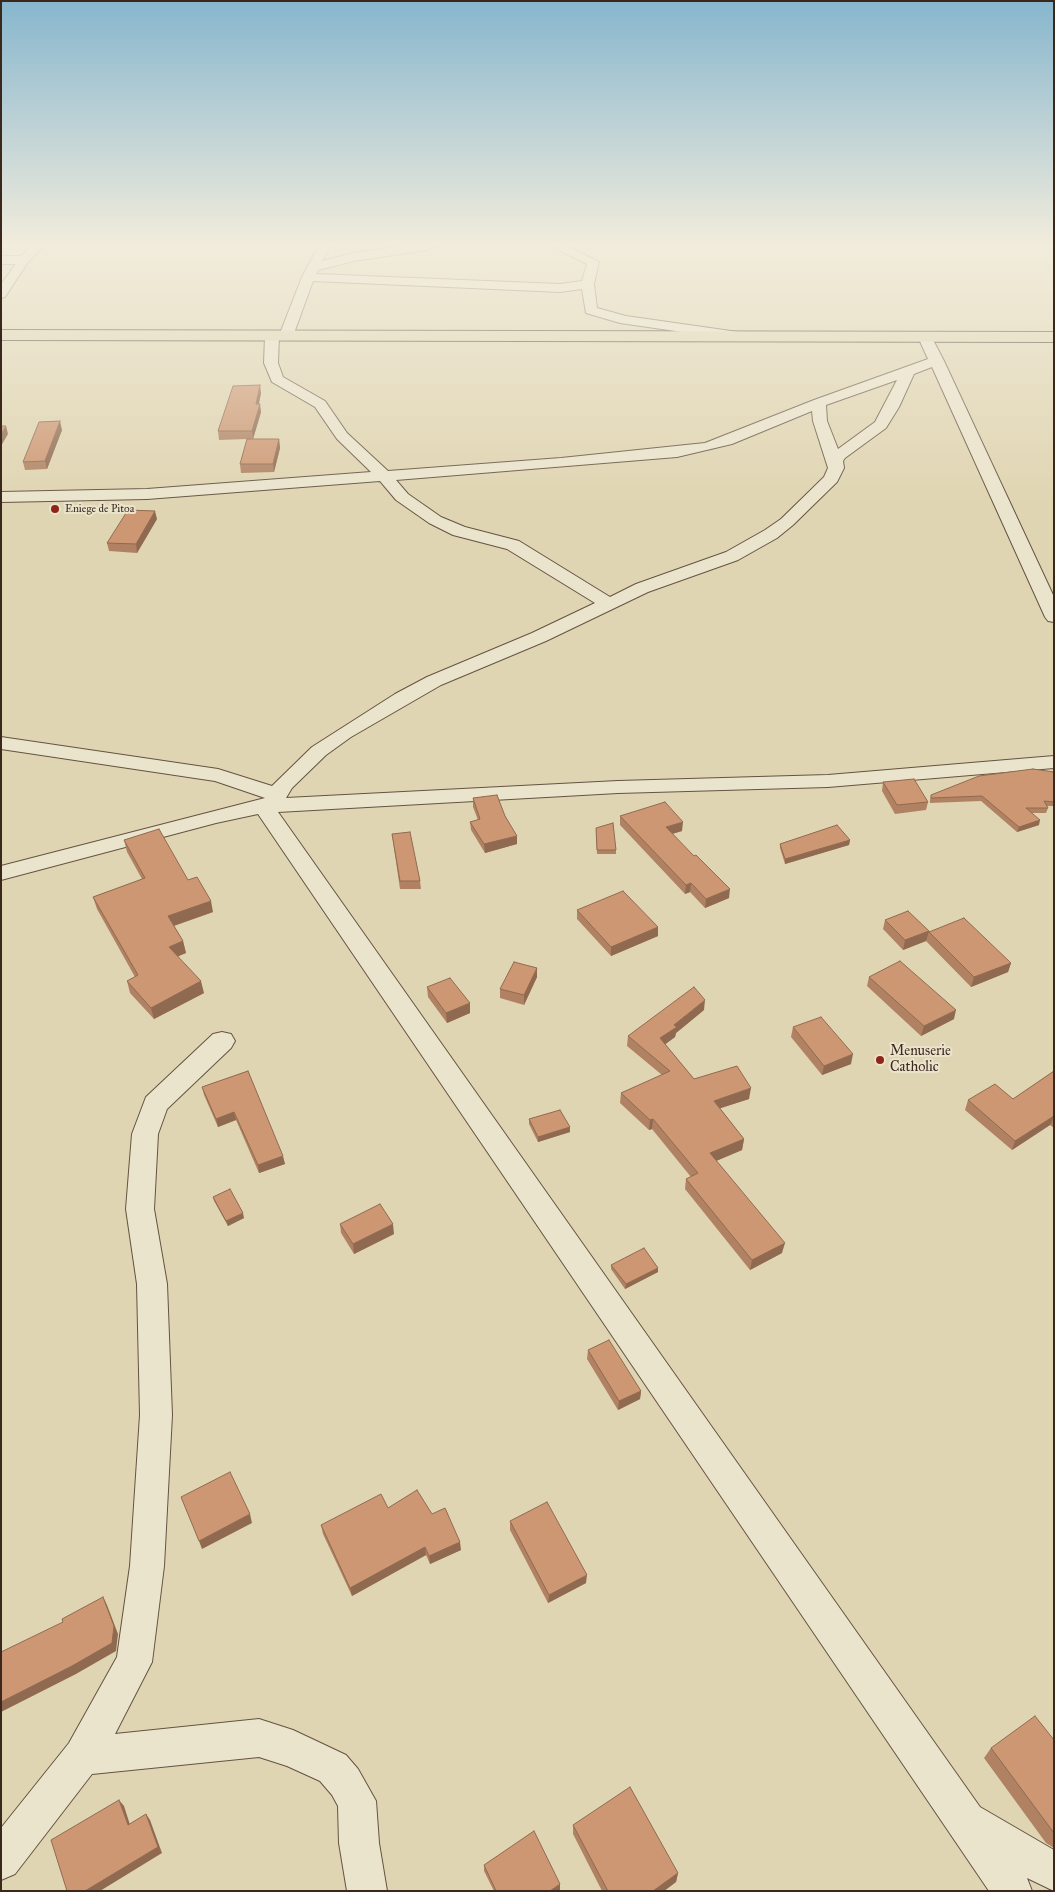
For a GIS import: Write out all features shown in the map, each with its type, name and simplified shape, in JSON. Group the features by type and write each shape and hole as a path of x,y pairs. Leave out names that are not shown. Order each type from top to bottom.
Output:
{"highway":[{"path":"1,335 1054,338"}],"street":[{"path":"282,330 270,363 278,379 320,404 342,436 383,475 402,497 434,520 459,531 513,546 609,604"},
{"path":"699,330 747,337"},
{"path":"926,337 1054,617"},
{"path":"1,496 147,494 383,475 561,464 693,450 726,441 819,403 936,361"},
{"path":"834,460 850,446 881,425 892,407 908,371"},
{"path":"270,802 284,784 319,751 402,698 434,681 539,637 661,580 732,556 771,534 787,522 831,479 836,468 820,420 819,403"},
{"path":"1,743 218,775 270,802 1012,1891"},
{"path":"1,873 270,802 618,787 828,781 1054,762"},
{"path":"1,1860 82,1756 134,1662 147,1566 156,1415 152,1284 140,1209 145,1134 155,1104 222,1042"},
{"path":"82,1756 259,1738 309,1756 333,1768 357,1801 359,1843 367,1891"},
{"path":"964,1819 1054,1872"}],"building":[{"path":"260,385 256,404 260,404 252,431 218,431 233,386"},
{"path":"60,421 45,461 23,462 39,422"},
{"path":"1,426 6,426 1,434"},
{"path":"247,439 279,439 273,464 240,464"},
{"path":"128,510 155,511 136,544 107,543"},
{"path":"1033,769 1054,772 1054,802 1044,801 1048,808 1026,808 1040,820 1019,827 982,796 931,798 931,795 979,776"},
{"path":"914,779 928,802 897,805 883,782"},
{"path":"497,795 505,816 517,836 484,844 470,822 480,819 473,798"},
{"path":"665,802 683,822 666,827 730,889 706,899 691,883 686,885 620,816"},
{"path":"613,823 616,850 597,850 596,828"},
{"path":"837,825 850,840 785,859 780,844"},
{"path":"159,829 188,880 197,877 211,901 168,916 183,941 169,947 201,981 151,1008 127,981 138,975 93,897 145,878 124,840"},
{"path":"410,832 420,881 400,881 392,834"},
{"path":"623,891 658,927 611,947 577,910"},
{"path":"908,911 929,931 905,940 885,920"},
{"path":"964,918 1011,963 974,977 929,932"},
{"path":"900,961 956,1010 924,1026 869,977"},
{"path":"514,962 537,968 524,995 500,989"},
{"path":"450,978 470,1003 446,1013 427,987"},
{"path":"694,987 705,1000 674,1025 677,1027 660,1038 694,1079 737,1066 751,1088 714,1101 744,1139 710,1153 785,1243 752,1260 686,1179 698,1173 653,1119 650,1120 621,1093 670,1071 628,1036"},
{"path":"821,1017 853,1054 824,1066 793,1027"},
{"path":"248,1071 283,1156 258,1165 234,1112 216,1119 202,1087"},
{"path":"1054,1071 1054,1116 1015,1141 968,1100 995,1084 1013,1099"},
{"path":"560,1110 570,1127 538,1137 529,1119"},
{"path":"230,1189 243,1213 226,1221 213,1197"},
{"path":"380,1204 393,1224 353,1244 340,1224"},
{"path":"644,1248 658,1268 626,1284 611,1265"},
{"path":"609,1340 641,1391 619,1401 588,1350"},
{"path":"230,1472 250,1514 199,1541 181,1497"},
{"path":"417,1490 432,1514 445,1508 460,1542 429,1556 425,1547 350,1588 321,1525 381,1494 388,1508"},
{"path":"547,1502 587,1575 549,1595 510,1521"},
{"path":"103,1597 114,1626 112,1643 72,1666 1,1702 1,1652 63,1622 62,1619"},
{"path":"1035,1716 1054,1740 1054,1833 991,1748"},
{"path":"630,1787 678,1873 653,1891 608,1891 573,1825"},
{"path":"119,1800 128,1825 146,1814 158,1847 85,1891 67,1891 51,1840"},
{"path":"534,1831 560,1884 550,1891 496,1891 484,1865"}],"place":[{"name":"Eniege de Pitoa","path":"55,509"},
{"name":"Menuserie Catholic","path":"880,1060"}]}
